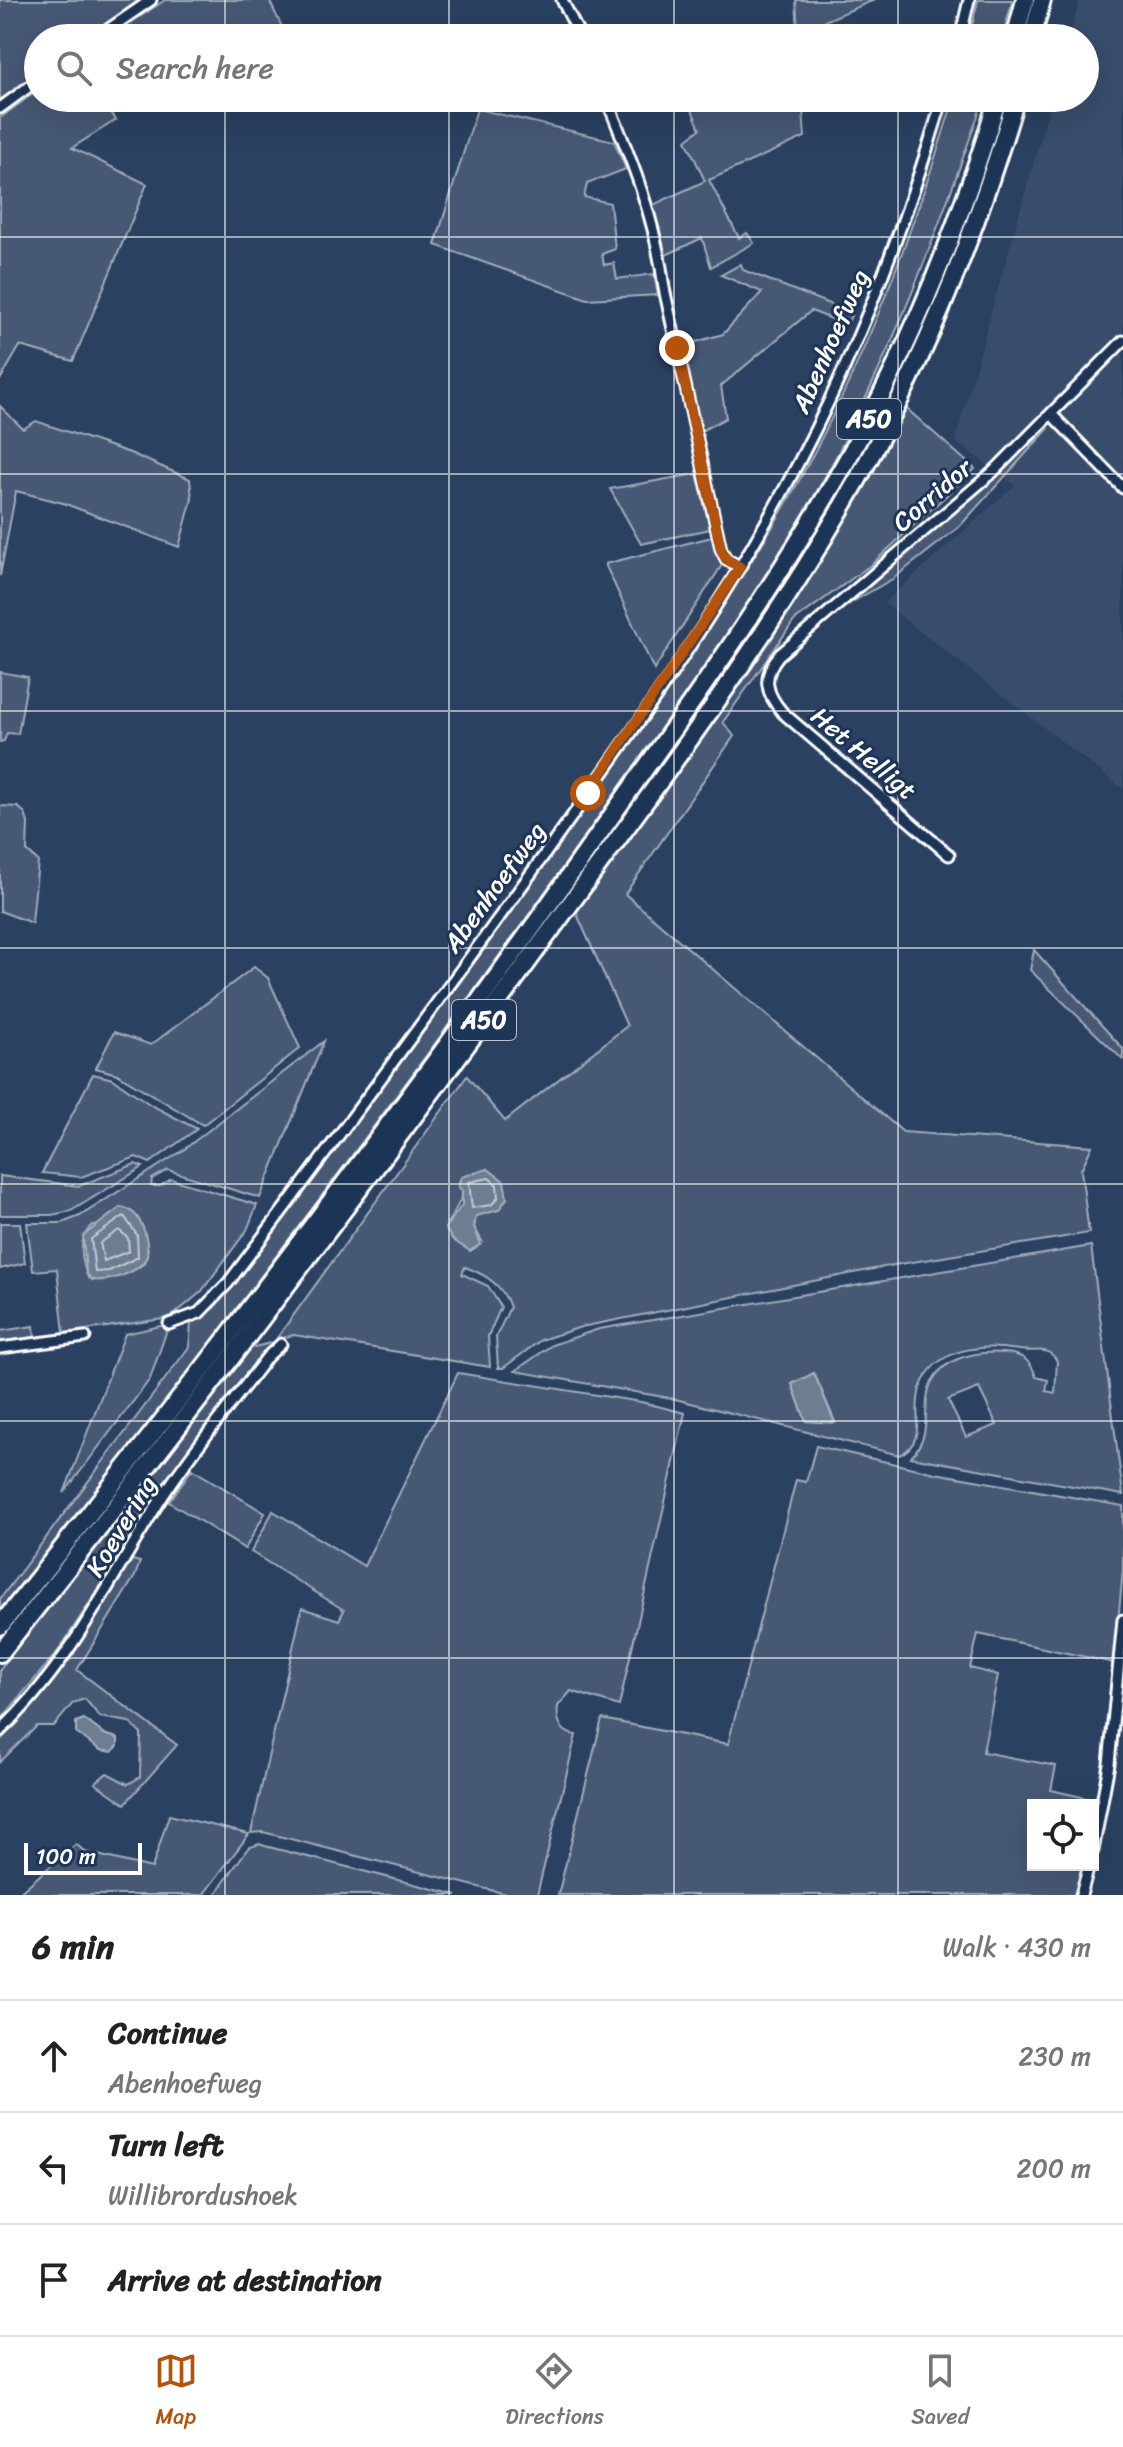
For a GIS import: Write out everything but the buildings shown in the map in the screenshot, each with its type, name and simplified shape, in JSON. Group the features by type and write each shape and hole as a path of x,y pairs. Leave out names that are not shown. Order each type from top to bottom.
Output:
{"highway":[{"path":"1024,24 1038,1"},
{"path":"1034,24 1038,1"},
{"name":"A50","path":"0,1626 246,1313 477,1005 777,576 844,465 920,313 961,215 994,112"},
{"name":"A50","path":"0,1653 120,1503 354,1198 596,867 794,583 858,479 919,359 969,242 1011,112"}],"street":[{"path":"116,24 151,0"},
{"path":"562,0 574,24"},
{"path":"963,24 969,0"},
{"path":"0,108 24,90"},
{"path":"612,112 644,189 659,244 664,288 721,549 726,559 740,567"},
{"name":"Abenhoefweg","path":"169,1324 187,1319 213,1303 338,1139 658,694 740,567 787,484 853,349 907,212 939,112"},
{"name":"Corridor","path":"767,676 779,655 993,472 1123,341"},
{"path":"1052,415 1123,488"},
{"name":"Het Helligt","path":"767,676 768,692 783,713 949,855"},
{"path":"0,1348 85,1337"},
{"name":"Koevering","path":"0,1731 46,1679 86,1626 163,1496 267,1357 281,1344"},
{"path":"1099,1818 1109,1764 1123,1620"},
{"path":"1081,1895 1087,1871"}],"shaded area":[{"path":"0,0 143,0 108,24 24,24 24,86 0,103"},
{"path":"165,0 269,0 281,24 129,24"},
{"path":"796,0 874,0 818,24 798,24"},
{"path":"978,0 1013,0 1006,24 972,24"},
{"path":"1080,0 1123,0 1123,789 884,603 1015,485 955,441 1048,112 1099,112 1099,24 1073,24"},
{"path":"24,100 24,112 110,112 116,120 72,148 147,184 73,361 20,346 0,380 0,118"},
{"path":"476,112 490,112 614,141 626,169 587,184 584,197 610,203 615,249 602,254 604,265 614,263 617,279 654,274 658,295 587,299 435,245"},
{"path":"693,112 803,112 805,137 709,180 739,238 747,233 754,243 711,267 702,238 664,256 653,205 705,181 686,140 700,129"},
{"path":"949,112 979,112 932,243 872,385 825,477 765,579 665,726 424,1059 214,1338 0,1614 0,1599 189,1347 191,1323 214,1308 228,1291 442,1006 598,789 747,568 825,432 868,339"},
{"path":"741,264 743,270 852,313 847,325 811,311 721,386 726,418 701,431 682,346 723,334 762,292 721,275"},
{"path":"0,406 23,429 36,421 130,453 190,479 192,499 179,547 63,503 16,491 0,576"},
{"path":"907,409 975,469 872,564 794,621 723,722 734,736 625,894 903,1132 1092,1146 1081,1170 1089,1233 894,1265 581,1327 541,1340 503,1368 498,1368 496,1337 510,1307 493,1282 465,1267 462,1274 488,1286 501,1307 488,1336 490,1367 294,1335 280,1339 176,1469 59,1650 0,1721 0,1669 251,1348 274,1342 467,1076 505,1121 627,1026 576,912 791,602","holes":["488,1169 507,1198 498,1210 476,1216 474,1227 482,1241 447,1223 473,1179"]},
{"path":"1049,428 959,527 894,578 849,604"},
{"path":"697,474 710,529 641,544 610,489"},
{"path":"712,537 724,562 654,670 605,564"},
{"path":"0,672 28,677 18,734 7,733 4,741 0,742"},
{"path":"0,806 18,807 25,813 28,823 27,851 38,861 32,923 0,911"},
{"path":"1034,950 1123,1049 1123,1060 1030,970"},
{"path":"254,967 268,978 300,1048 203,1125 117,1074 96,1068 114,1032 151,1045"},
{"path":"324,1041 260,1198 168,1170 152,1179 151,1186 160,1186 171,1179 257,1205 247,1230 201,1292 170,1318 64,1333 57,1269 33,1271 27,1223 62,1223 80,1216 182,1151","holes":["93,1225 148,1248 144,1263 132,1271 109,1279 88,1278 82,1243"]},
{"path":"93,1074 113,1079 151,1105 197,1129 150,1163 136,1157 81,1177 42,1173"},
{"path":"135,1164 143,1167 71,1211 52,1215 0,1215 0,1176 79,1186"},
{"path":"0,1223 20,1223 25,1263 0,1269"},
{"path":"1091,1246 1123,1495 911,1457 923,1437 930,1386 945,1367 955,1360 979,1353 1016,1355 1028,1362 1036,1377 1048,1380 1046,1391 1055,1393 1057,1361 1045,1351 976,1348 948,1356 936,1364 920,1389 913,1443 899,1455 675,1399 515,1371 552,1345 599,1329","holes":["814,1373 835,1422 806,1421 792,1384","979,1388 997,1425 966,1437 948,1400"]},
{"path":"169,1324 150,1379 64,1493 125,1334"},
{"path":"34,1326 35,1338 0,1343 0,1331"},
{"path":"458,1373 641,1402 685,1413 619,1706 571,1691 558,1706 561,1725 567,1732 576,1735 537,1895 510,1895 263,1832 251,1833 302,1608 339,1620 344,1610 251,1552 273,1511 364,1566"},
{"path":"816,1446 935,1473 1123,1506 1123,1570 1114,1663 978,1634 970,1668 998,1675 983,1752 1056,1766 1051,1790 1091,1799 1027,1799 1027,1871 1082,1871 1076,1895 558,1895 602,1719 728,1744 796,1480 806,1482"},
{"path":"192,1469 265,1513 245,1549 169,1502"},
{"path":"132,1560 140,1562 135,1576 77,1670 177,1745 125,1804 95,1783 107,1773 128,1784 140,1777 141,1734 129,1722 100,1717 85,1699 73,1703 54,1726 37,1726 0,1762 0,1741 70,1658"},
{"path":"169,1815 249,1834 203,1895 17,1895 76,1844 85,1852 152,1868"},
{"path":"259,1844 457,1895 215,1895 248,1848"}],"water":[{"path":"488,1169 504,1181 507,1198 499,1210 476,1216 474,1227 481,1244 470,1251 453,1240 445,1228 462,1205 462,1191 458,1186 461,1177"},
{"path":"121,1207 139,1219 147,1241 147,1256 138,1267 123,1275 92,1280 86,1273 83,1236"},
{"path":"814,1373 835,1423 806,1421 792,1384"},
{"path":"84,1719 104,1734 118,1738 118,1746 112,1752 100,1750 76,1733 76,1722"}],"route":[{"path":"588,793 658,694 740,567 726,559 721,549 677,348"}]}
